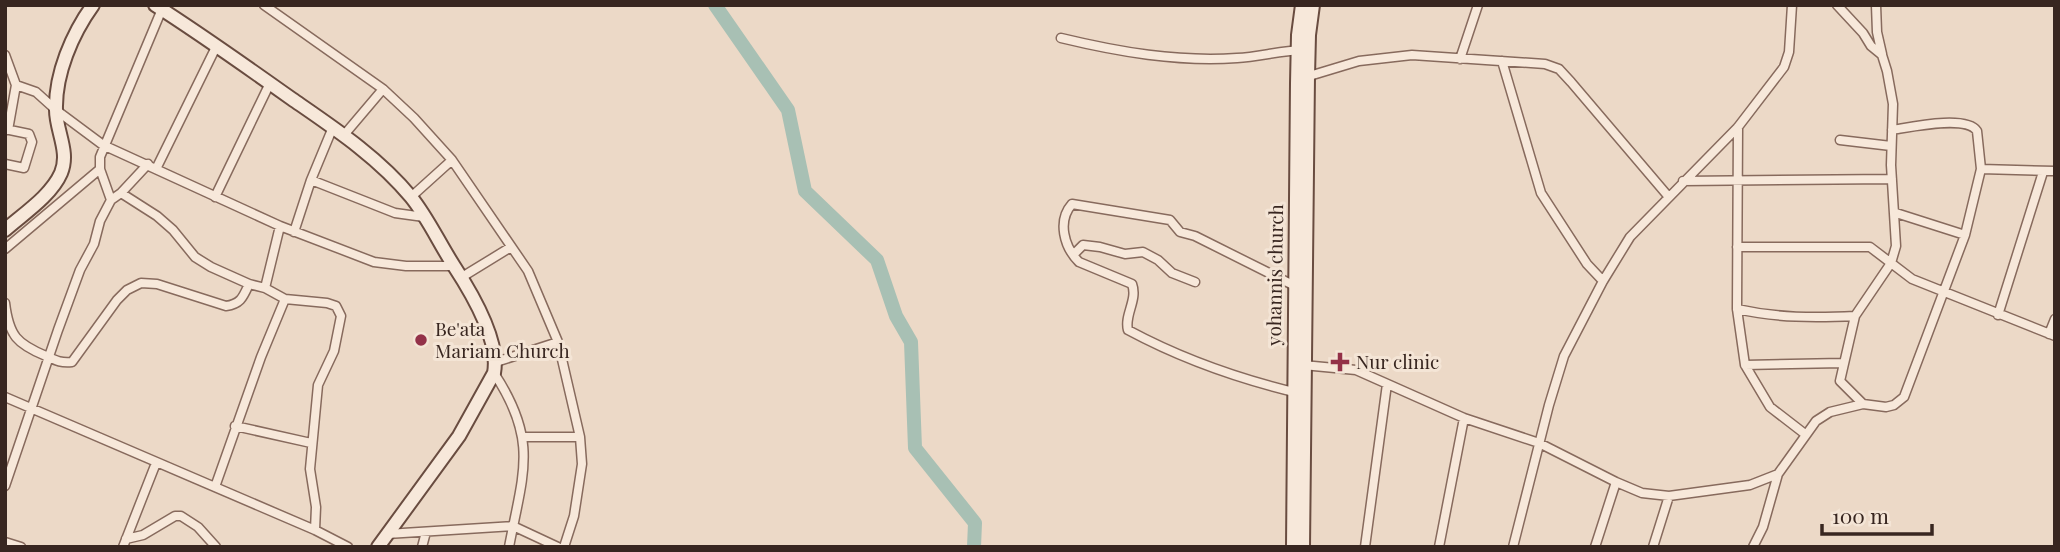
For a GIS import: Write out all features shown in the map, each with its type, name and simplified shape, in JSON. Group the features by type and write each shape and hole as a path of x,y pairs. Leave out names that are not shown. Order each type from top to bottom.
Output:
{"street":[{"path":"5,230 55,183 61,172 65,160 56,110 57,88 66,59 93,5"},
{"path":"264,5 383,89 414,118 453,160 528,271 558,342 580,437 582,464 574,516 564,547"},
{"path":"1302,5 1299,393 1303,547"},
{"path":"1303,50 1313,5"},
{"path":"1460,59 1478,5"},
{"path":"1513,547 1564,356 1602,281 1630,237 1738,127 1784,67 1789,52 1792,5"},
{"path":"1838,5 1871,46 1882,55"},
{"path":"1863,404 1840,381 1842,363 1855,316 1891,263 1896,246 1891,146 1893,104 1877,32 1876,5"},
{"path":"111,200 100,169 103,145 166,8 339,131 379,164 411,197 462,277 482,315 495,368 510,398 524,437 524,461 509,547"},
{"path":"1061,38 1122,52 1204,58 1240,58 1303,50"},
{"path":"5,486 9,460 32,409 80,270 94,244 100,220 111,200 152,167 217,45"},
{"path":"5,55 16,85 7,129 29,134 32,142 24,168 5,164"},
{"path":"1303,78 1359,61 1412,55 1545,64 1559,69 1668,196"},
{"path":"1502,61 1541,193 1587,264 1602,281"},
{"path":"215,197 270,83"},
{"path":"16,85 36,92 103,145 294,232 374,262 405,266 454,266"},
{"path":"294,232 311,180 339,131 383,89"},
{"path":"1753,547 1763,527 1777,474 1816,421 1830,412 1863,404 1886,407 1894,405 1904,397 1965,234 1981,169 1978,131 1974,126 1960,123 1892,130"},
{"path":"1738,127 1737,309 1745,365 1770,407 1805,434"},
{"path":"1840,140 1891,146"},
{"path":"411,197 453,160"},
{"path":"5,249 100,169"},
{"path":"1981,169 2055,171"},
{"path":"1998,315 2043,172"},
{"path":"1683,181 1892,179"},
{"path":"311,180 395,213 425,217"},
{"path":"121,193 156,216 173,230 195,257 211,267 265,288 285,299 336,306 341,316 334,351 318,385 311,443 310,469 316,507 315,530"},
{"path":"1299,393 1241,379 1169,351 1128,330 1126,326 1134,296 1132,284 1079,262 1063,232 1065,212 1072,204 1170,220 1180,232 1195,236 1300,288"},
{"path":"1896,213 1965,234"},
{"path":"265,288 280,226"},
{"path":"1074,254 1083,245 1125,254 1143,252 1158,260 1172,273 1195,282"},
{"path":"462,277 511,247"},
{"path":"1737,247 1870,247 1912,279 1998,315 2052,335 2055,319"},
{"path":"5,303 11,330 17,340 27,349 60,363 72,362 117,299 141,283 157,284 226,306 242,300 249,284"},
{"path":"215,486 235,426 285,299"},
{"path":"1737,309 1762,315 1805,318 1855,316"},
{"path":"378,547 459,436 495,368 558,342"},
{"path":"1745,365 1842,363"},
{"path":"1299,365 1356,370 1464,418 1539,443 1642,493 1669,496 1750,485 1777,474"},
{"path":"1365,547 1387,384"},
{"path":"1293,547 1299,393"},
{"path":"5,397 215,486 348,547"},
{"path":"1438,547 1464,418"},
{"path":"235,426 311,443"},
{"path":"524,437 580,437"},
{"path":"124,543 156,463"},
{"path":"1595,547 1616,482"},
{"path":"1653,547 1669,496"},
{"path":"124,543 144,536 175,516 181,516 198,527 216,547"},
{"path":"387,534 513,526 558,547"},
{"path":"422,547 426,532"},
{"path":"5,542 21,547"}],"waterway":[{"path":"715,5 788,110 805,191 877,260 896,316 911,342 915,448 975,523 974,547"}],"place":[{"name":"Be'ata Mariam Church","path":"421,340"},
{"name":"Nur clinic","path":"1340,362"}]}
